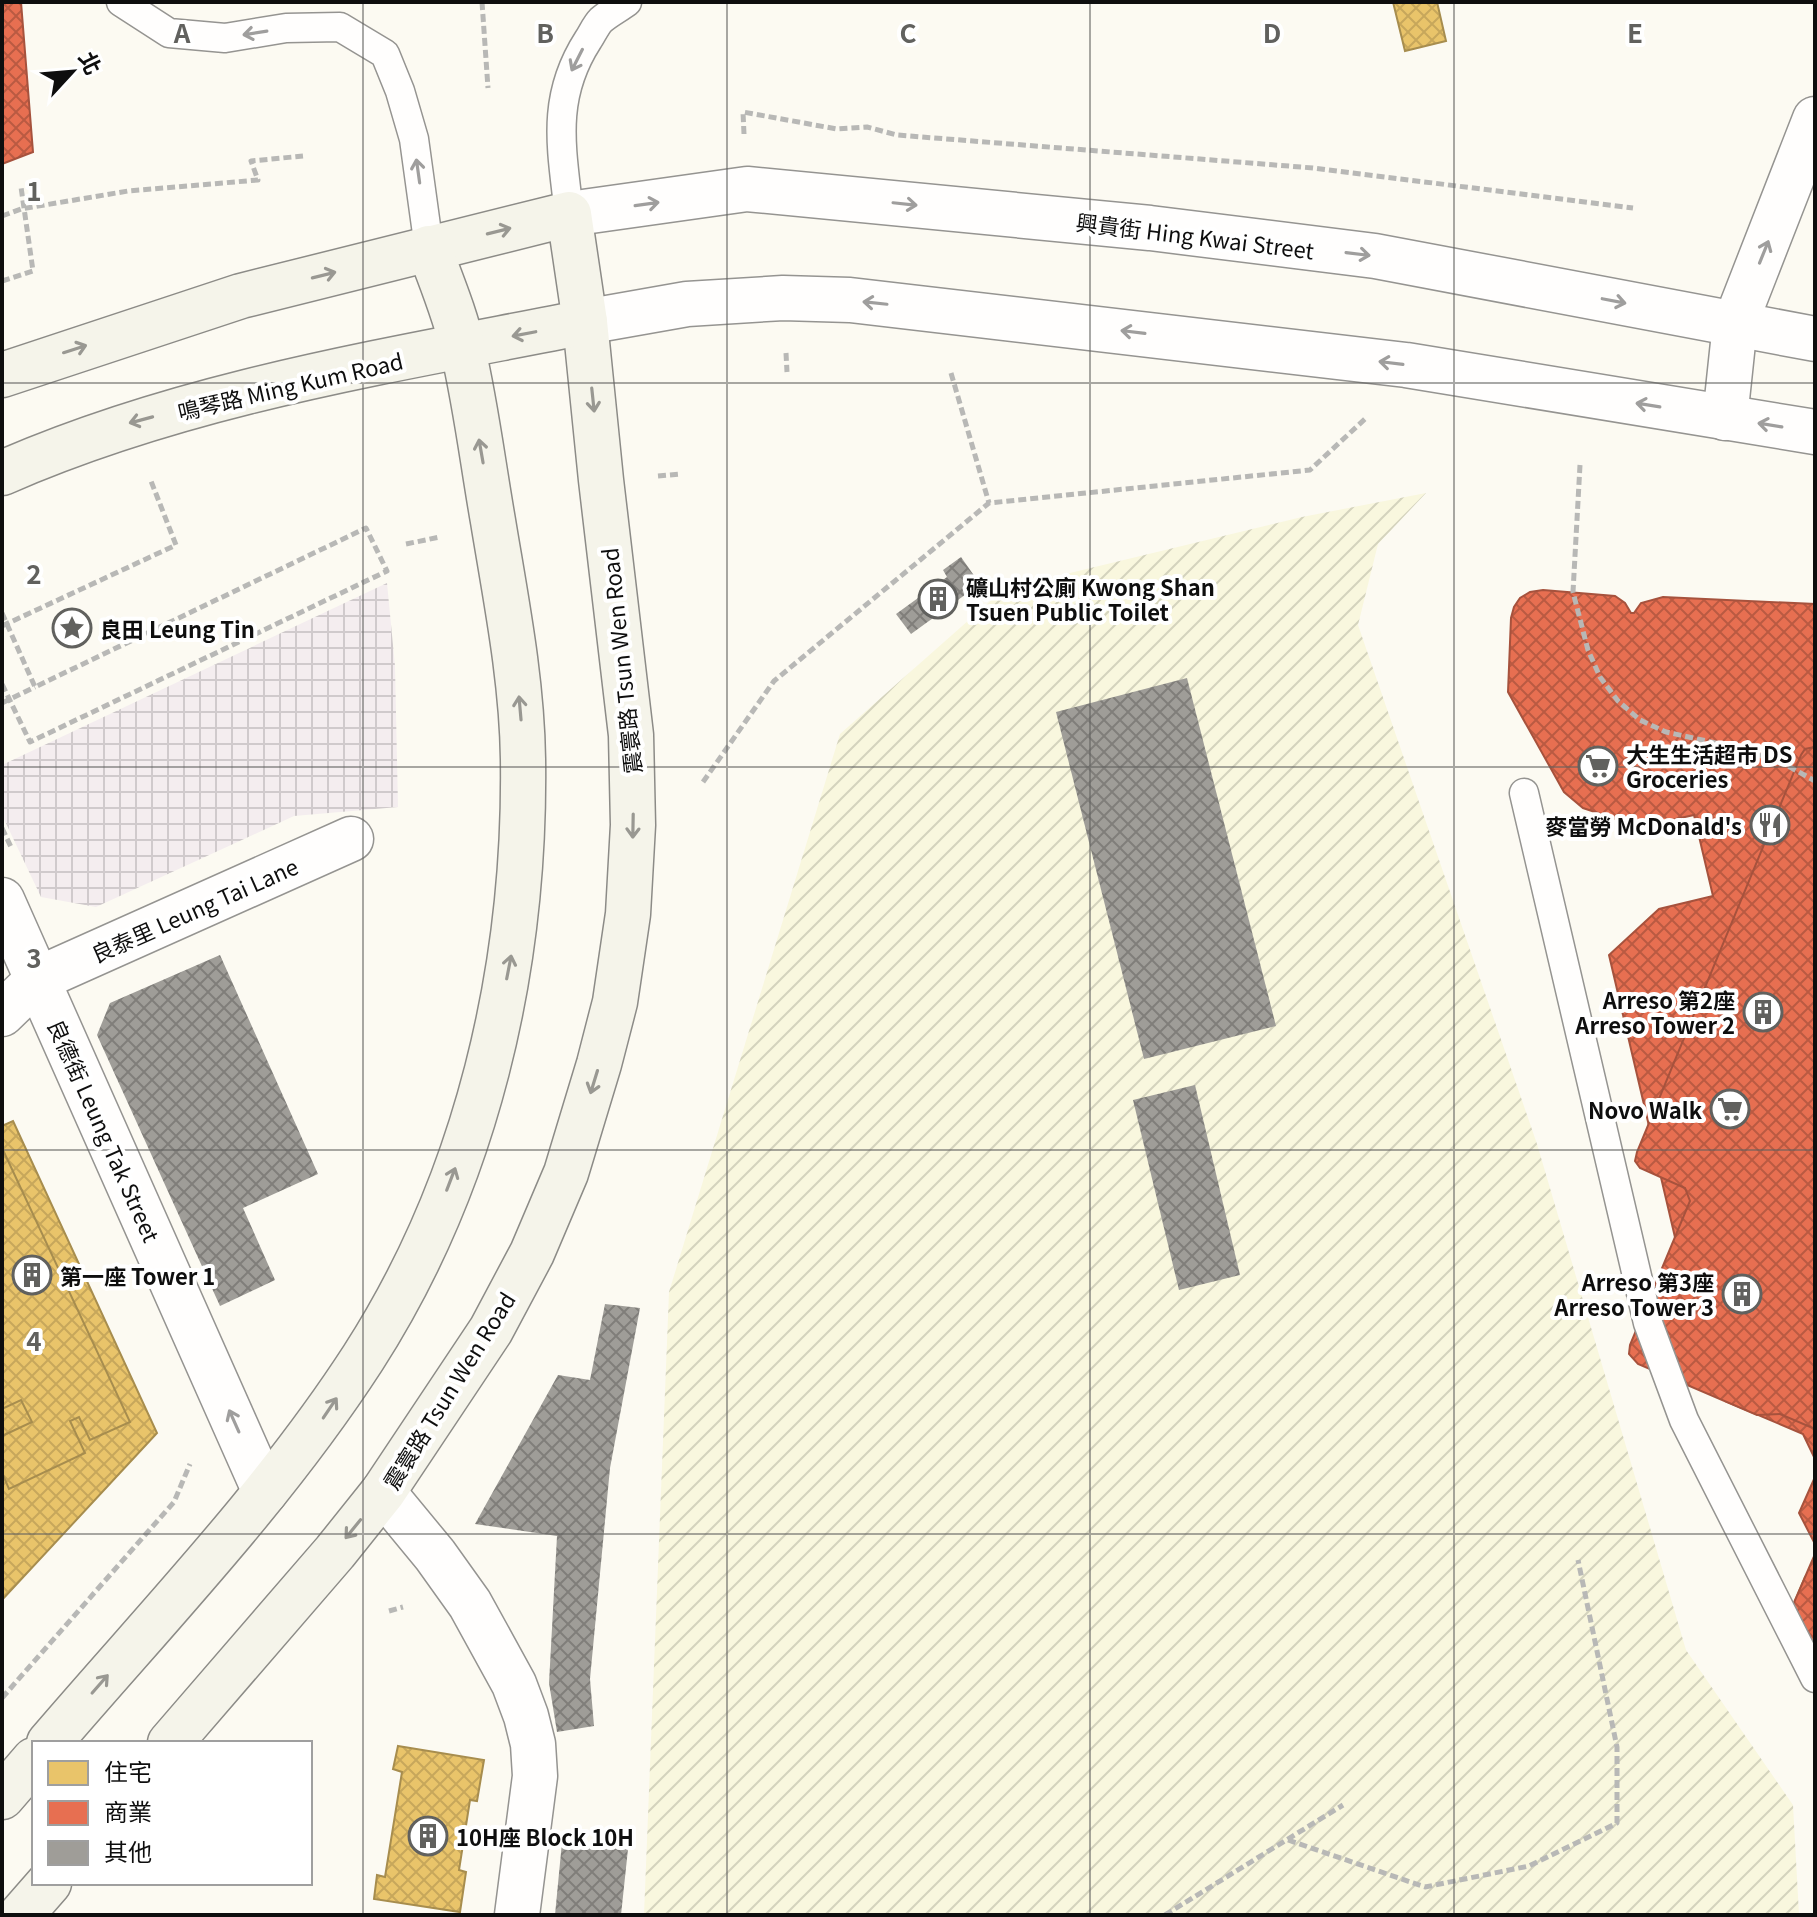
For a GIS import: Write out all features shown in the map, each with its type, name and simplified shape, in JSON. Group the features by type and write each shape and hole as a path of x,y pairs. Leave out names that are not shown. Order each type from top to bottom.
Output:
{"main road":[{"path":"2,375 241,296 569,214"},
{"name":"震寰路 Tsun Wen Road","path":"172,1741 383,1492 491,1330 532,1253 566,1173 615,1002 628,914 632,840 631,735 585,322 569,214"},
{"path":"51,1741 265,1492 317,1426 365,1355 407,1282 436,1218 472,1125 491,1057 513,949 522,853 523,756 518,687 463,347 429,248"},
{"name":"鳴琴路 Ming Kum Road","path":"2,473 129,423 271,385 585,322"},
{"path":"2,1797 32,1762"},
{"path":"21,1915 47,1885"}],"street":[{"path":"1725,418 1735,324 1815,119"},
{"name":"興貴街 Hing Kwai Street","path":"569,214 747,189 1150,228 1375,256 1815,339"},
{"path":"585,322 687,304 783,298 850,300 1406,365 1815,432"},
{"name":"良泰里 Leung Tai Lane","path":"38,979 351,839"},
{"name":"良德街 Leung Tak Street","path":"2,900 265,1492"},
{"path":"2,1014 38,979"},
{"path":"383,1492 435,1555 470,1604 514,1684 526,1716 533,1744 535,1776 517,1915"}],"lane":[{"path":"121,2 169,33 225,38 286,28 340,27 385,54 414,139 429,248"},
{"path":"569,214 562,153 564,91 575,60 600,21 627,2"},
{"path":"1524,793 1648,1323 1684,1420 1815,1678"}],"path":[{"path":"482,2 488,88"},
{"path":"743,112 837,129 867,127 897,135 1313,168 1633,208"},
{"path":"2,216 21,209 128,191 258,180 251,161 303,156"},
{"path":"2,281 33,271 21,187"},
{"path":"951,373 989,503"},
{"path":"703,782 774,681 989,503 1310,470 1372,412"},
{"path":"1580,465 1573,592 1588,650 1600,677 1618,701 1640,720 1666,732 1743,749 1788,766 1815,781"},
{"path":"5,625 176,545 151,481"},
{"path":"2,684 30,742 387,571 366,528 35,687 2,703"},
{"path":"2,613 35,687"},
{"path":"2,1698 174,1502 190,1467 189,1453"},
{"path":"1288,1840 1425,1887 1529,1866 1617,1823 1617,1747 1578,1560"},
{"path":"1165,1915 1343,1805"}],"shaded area":[{"path":"1426,493 1378,544 1358,625 1537,1144 1686,1650 1793,1805 1799,1915 644,1915 669,1292 840,734 1004,589 1302,517"},
{"path":"387,583 395,666 398,807 294,816 96,907 41,897 2,815 2,765"}],"building: 住宅":[{"path":"1393,2 1437,2 1446,41 1405,51"},
{"name":"Arreso 第2座 Arreso Tower 2","path":"1815,775 1815,1105 1777,1196 1733,1178 1729,1186 1685,1169 1682,1177 1645,1161 1681,1072 1685,1074 1737,950 1742,952"},
{"path":"13,1121 157,1433 2,1600 2,1126"},
{"name":"第一座 Tower 1","path":"3,1150 130,1422 90,1440 79,1417 70,1421 85,1453 9,1489 2,1473 2,1436 32,1422 21,1400 2,1409"},
{"name":"Arreso 第3座 Arreso Tower 3","path":"1713,1187 1755,1206 1747,1224 1772,1235 1787,1199 1815,1210 1815,1418 1751,1391 1748,1399 1643,1354"},
{"path":"1805,1577 1815,1581 1815,1636 1794,1627 1803,1604 1795,1601"},
{"name":"10H座 Block 10H","path":"398,1746 484,1760 477,1801 470,1800 459,1870 466,1872 460,1912 374,1899 377,1875 385,1877 402,1772 393,1769"}],"building: 商業":[{"path":"2,2 21,2 33,152 2,164"},
{"name":"Novo Walk","path":"1543,590 1615,596 1625,603 1631,613 1641,603 1663,597 1815,604 1815,1459 1803,1434 1725,1401 1692,1310 1609,955 1659,909 1713,896 1694,815 1640,827 1583,808 1564,792 1508,692 1514,607 1520,598 1530,592"},
{"path":"1815,747 1815,1429 1780,1414 1757,1415 1638,1364 1629,1354 1630,1345 1690,1201 1685,1188 1640,1168 1635,1161 1637,1152 1801,755 1805,749"},
{"path":"1815,1477 1815,1544 1799,1513"},
{"path":"1815,1554 1815,1650 1786,1621"}],"building: 其他":[{"name":"礦山村公廁 Kwong Shan Tsuen Public Toilet","path":"961,557 980,584 911,634 896,614 947,577 943,570"},
{"path":"1187,678 1276,1026 1144,1059 1056,712"},
{"path":"220,955 318,1174 243,1208 275,1280 220,1306 97,1035 110,1003"},
{"path":"1195,1085 1240,1275 1179,1290 1133,1100"},
{"path":"605,1304 640,1308 610,1468 590,1679 594,1726 557,1732 549,1683 557,1536 475,1524 558,1375 590,1380"},
{"path":"562,1842 628,1849 621,1915 555,1915"}],"place":[{"name":"礦山村公廁 Kwong Shan Tsuen Public Toilet","path":"938,599"},
{"name":"良田 Leung Tin","path":"72,628"},
{"name":"大生生活超市 DS Groceries","path":"1598,766"},
{"name":"麥當勞 McDonald's","path":"1770,825"},
{"name":"Arreso 第2座 Arreso Tower 2","path":"1763,1012"},
{"name":"Novo Walk","path":"1730,1109"},
{"name":"第一座 Tower 1","path":"32,1275"},
{"name":"Arreso 第3座 Arreso Tower 3","path":"1742,1294"},
{"name":"10H座 Block 10H","path":"428,1836"}]}
